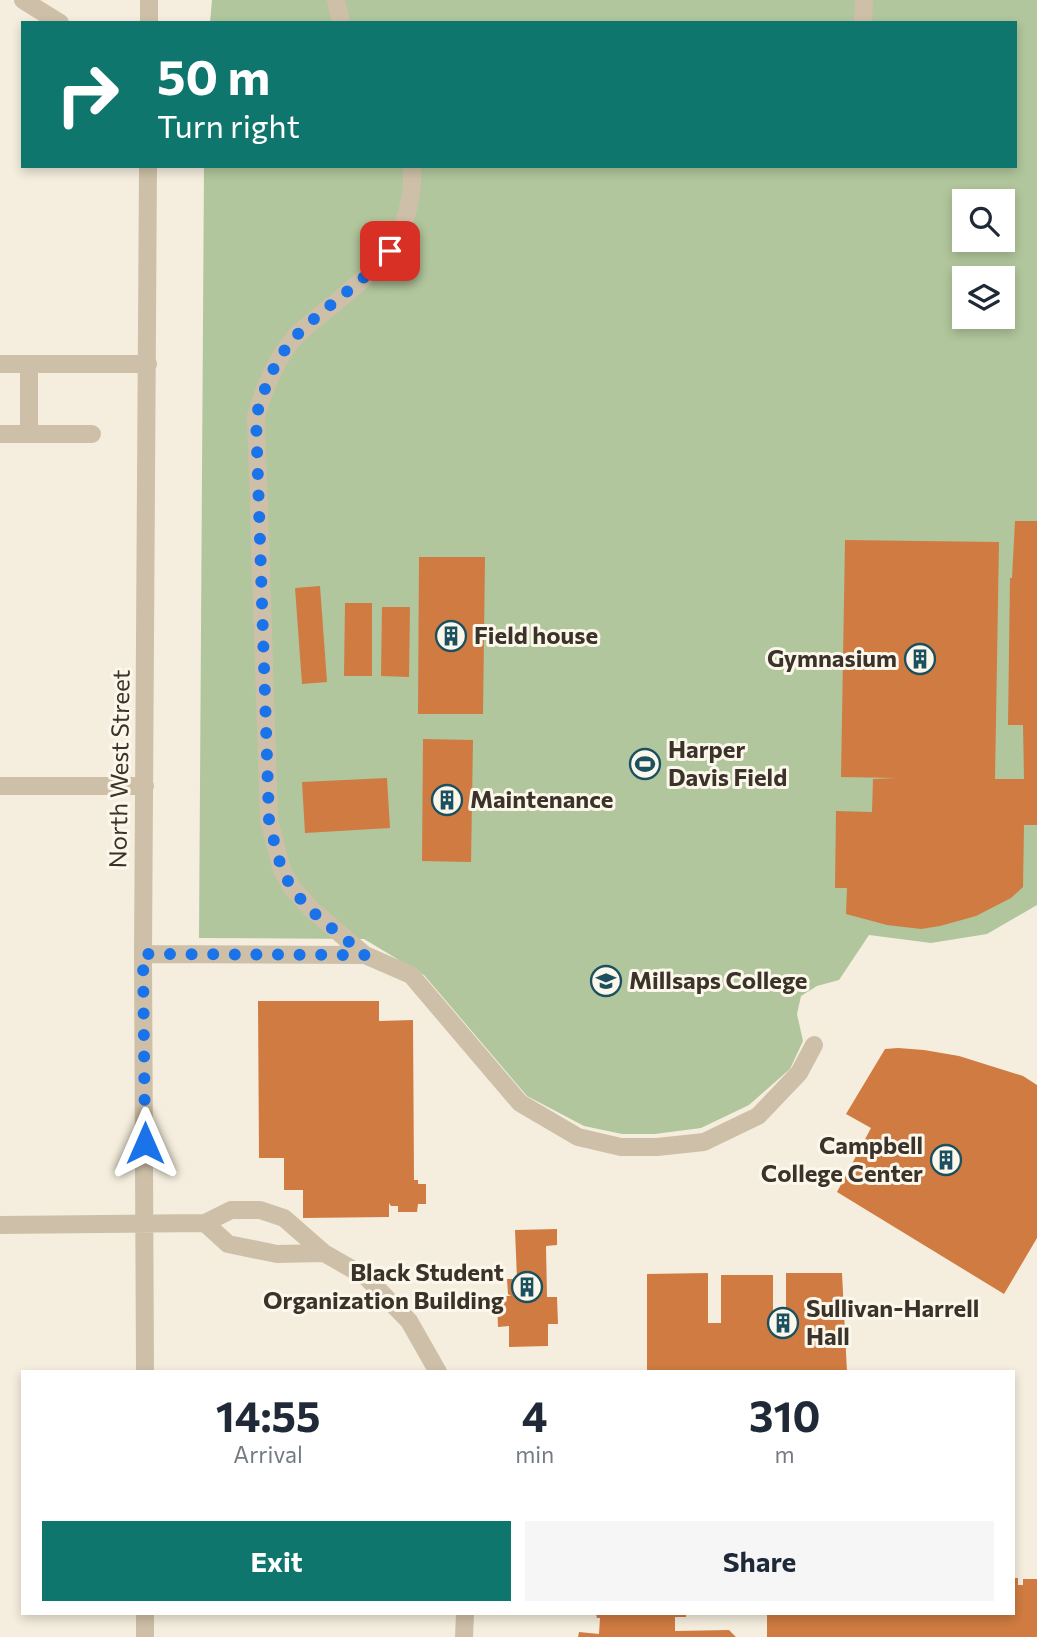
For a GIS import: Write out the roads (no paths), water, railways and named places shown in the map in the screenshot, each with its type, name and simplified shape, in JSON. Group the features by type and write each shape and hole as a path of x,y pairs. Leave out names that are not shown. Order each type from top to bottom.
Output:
{"street":[{"path":"23,0 57,21"},
{"path":"149,0 149,21"},
{"path":"336,0 341,21"},
{"path":"863,21 864,0"},
{"name":"North West Street","path":"145,1370 143,954 148,168"},
{"path":"412,168 411,201 390,251 371,274 296,336 279,359 264,387 256,417 269,820 282,870 293,889 311,909 365,955 411,975 520,1104 578,1137 621,1147 657,1147 704,1142 758,1116 799,1073 814,1045"},
{"path":"0,364 148,364"},
{"path":"29,364 29,434"},
{"path":"0,434 92,434"},
{"path":"0,786 145,786"},
{"path":"143,954 365,955"},
{"path":"0,1225 205,1223 231,1210 260,1210 284,1217 324,1253 366,1277 409,1321 437,1370"},
{"path":"205,1223 228,1244 278,1254 324,1253"},
{"path":"145,1615 145,1637"},
{"path":"464,1637 465,1615"}],"place":[{"name":"Field house","path":"451,636"},
{"name":"Gymnasium","path":"920,659"},
{"name":"Harper Davis Field","path":"645,764"},
{"name":"Maintenance","path":"447,800"},
{"name":"Millsaps College","path":"606,981"},
{"name":"Campbell College Center","path":"946,1160"},
{"name":"Black Student Organization Building","path":"527,1287"},
{"name":"Sullivan-Harrell Hall","path":"783,1323"}]}
